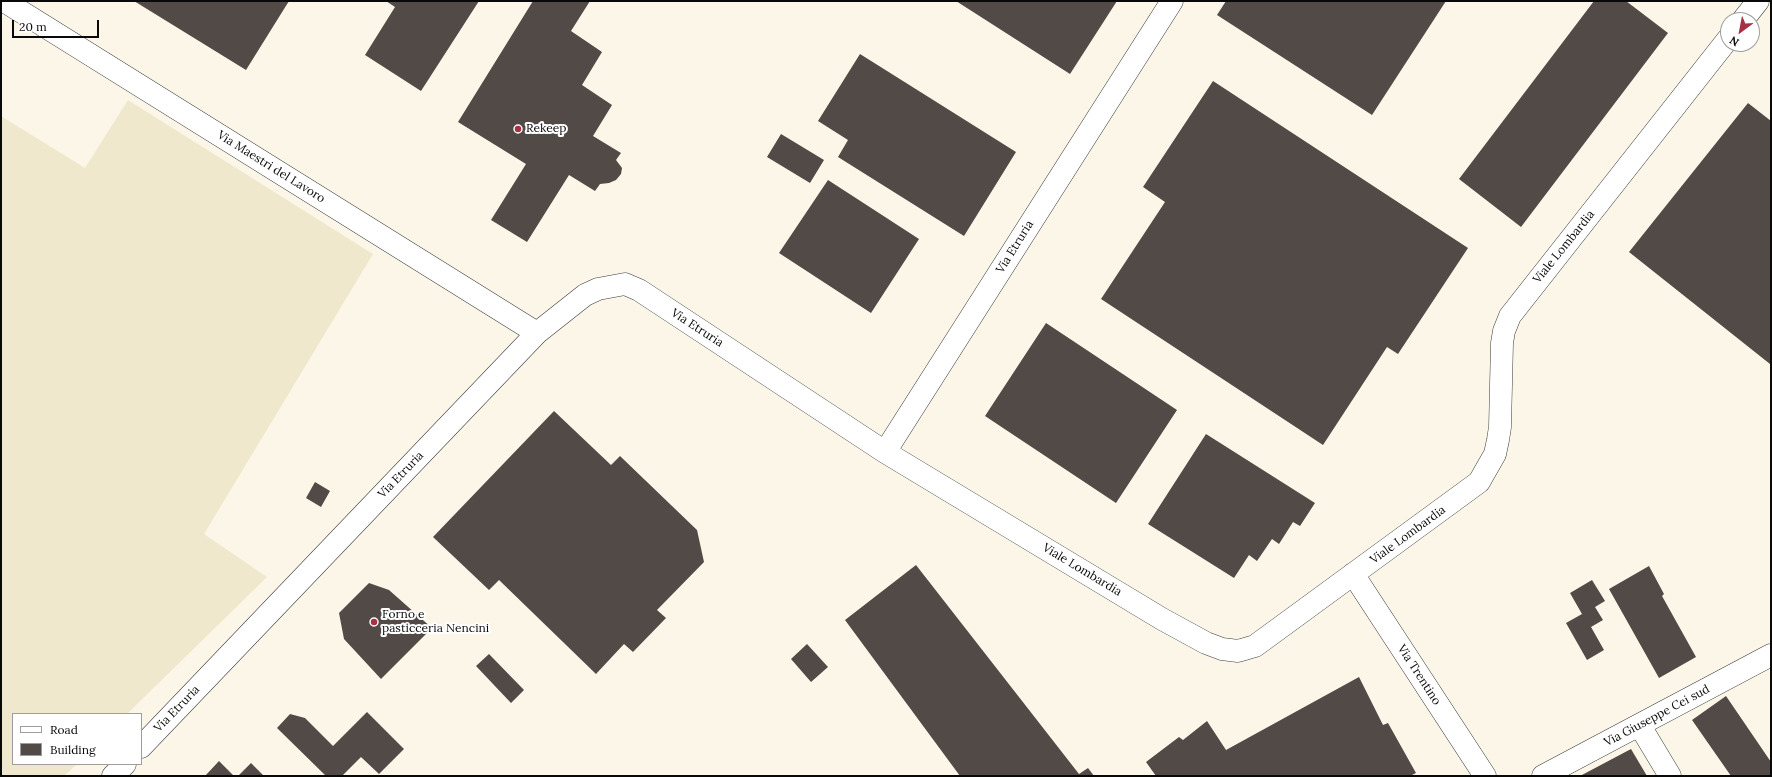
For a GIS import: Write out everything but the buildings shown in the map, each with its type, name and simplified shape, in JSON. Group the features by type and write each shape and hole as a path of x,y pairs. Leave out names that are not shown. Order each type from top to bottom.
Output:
{"street":[{"name":"Via Maestri del Lavoro","path":"4,1 537,333"},
{"name":"Via Etruria","path":"142,746 537,333 585,295 598,289 625,284 653,299 885,452 1172,1"},
{"path":"1749,12 1758,1"},
{"name":"Viale Lombardia","path":"885,452 1206,643 1222,649 1238,651 1255,646 1479,482 1494,454 1498,440 1500,428 1502,343 1504,331 1510,316 1720,49"},
{"name":"Via Trentino","path":"1354,574 1485,776"},
{"name":"Via Giuseppe Cei sud","path":"1543,776 1640,726 1771,655"},
{"path":"1640,726 1670,776"},
{"path":"113,776 124,765"}],"shaded area":[{"path":"128,100 373,254 204,534 267,577 128,713 12,713 12,765 76,765 64,776 1,776 1,116 85,168"}],"place":[{"name":"Rekeep","path":"518,129"},
{"name":"Forno e pasticceria Nencini","path":"374,622"}]}
